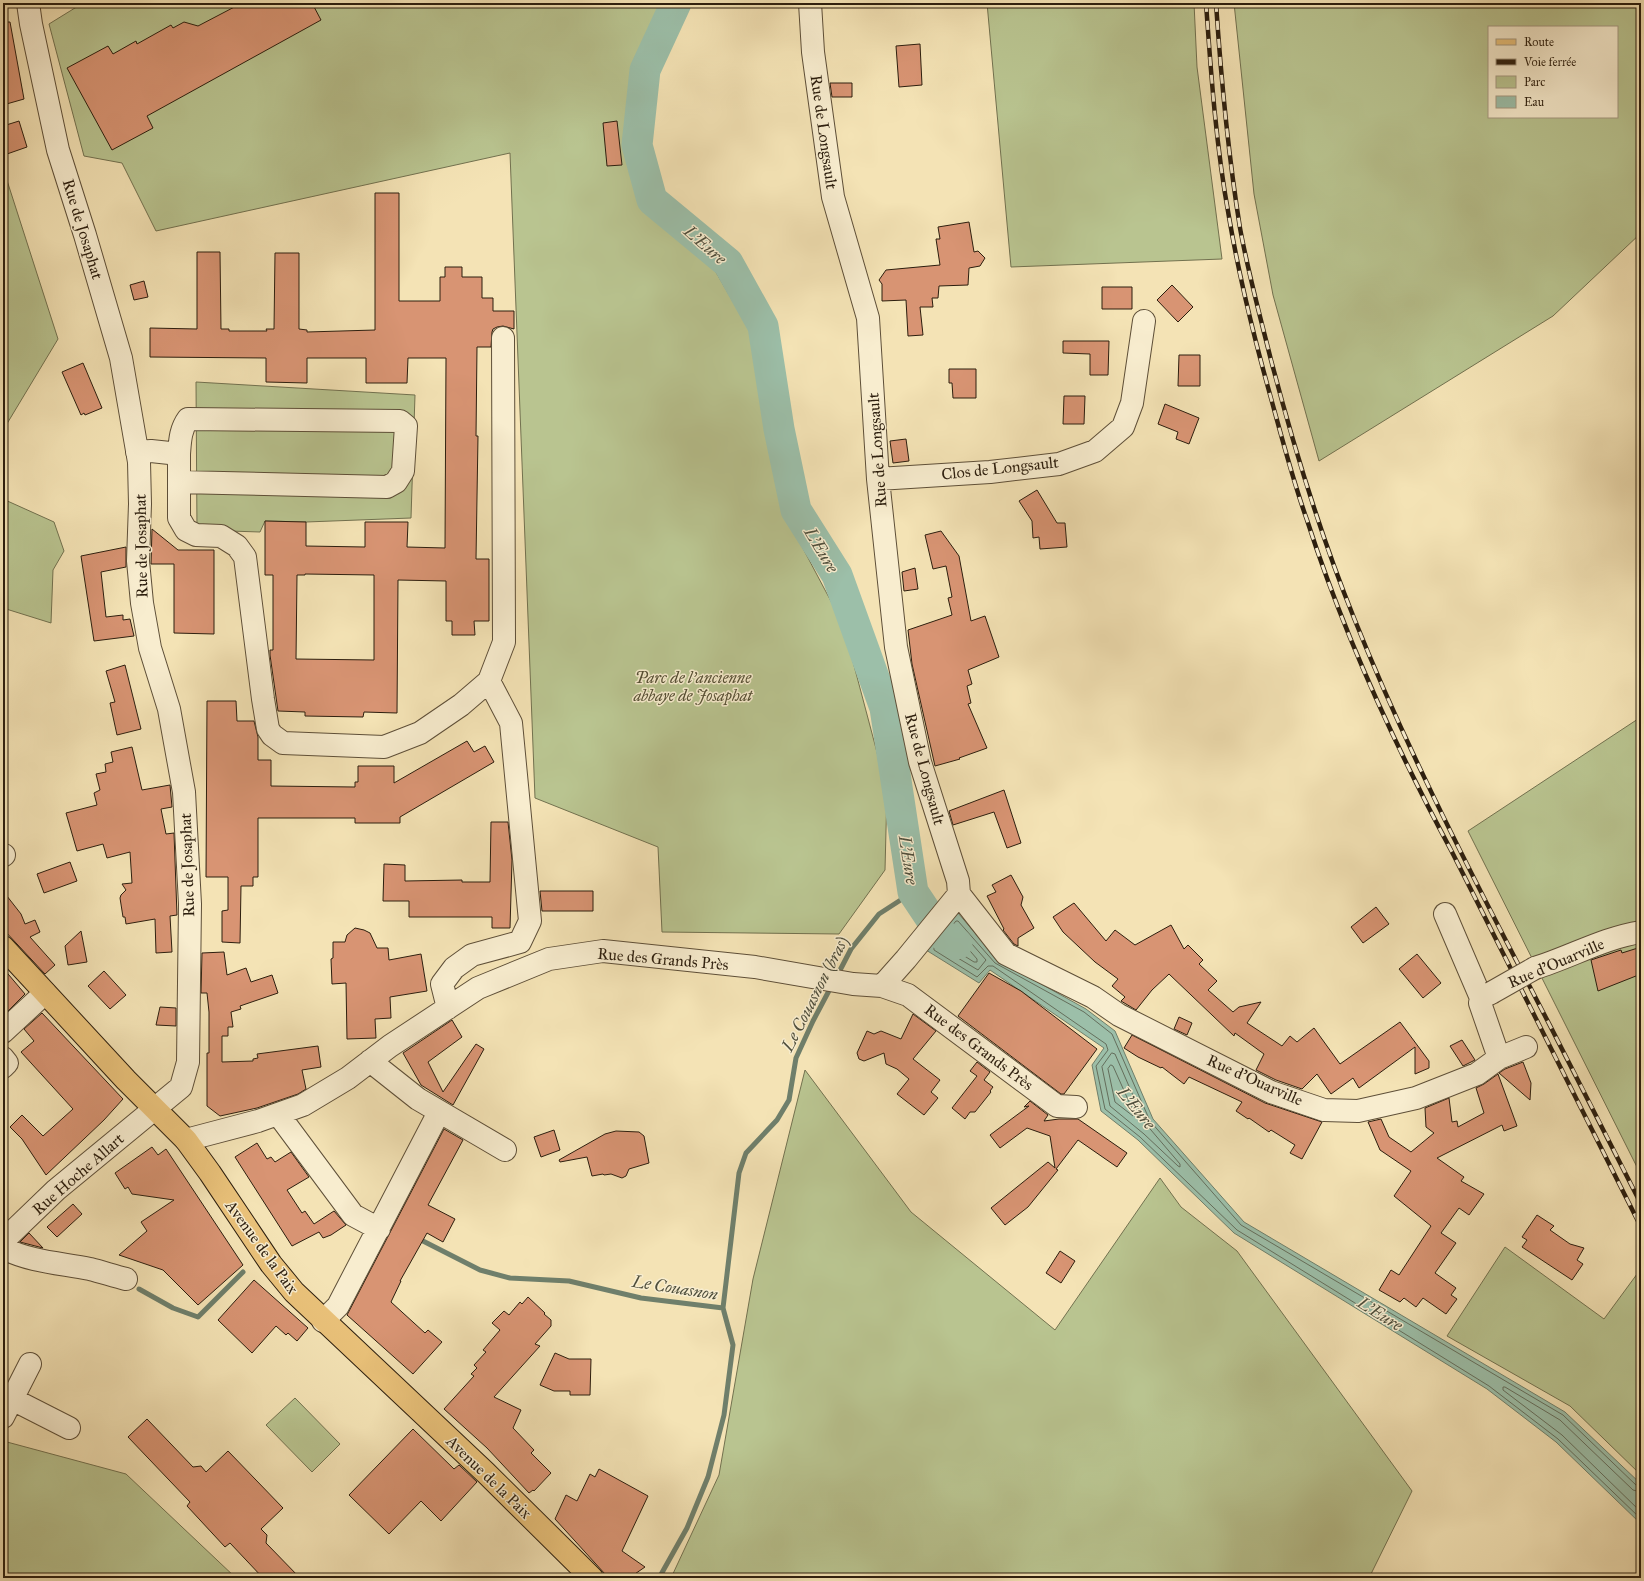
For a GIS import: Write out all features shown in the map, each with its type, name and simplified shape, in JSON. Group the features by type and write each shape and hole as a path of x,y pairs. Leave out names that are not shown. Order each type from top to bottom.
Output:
{"main road":[{"name":"Avenue de la Paix","path":"3,947 186,1140 271,1264 294,1292 323,1321 486,1473 592,1578"}],"street":[{"name":"Rue de Josaphat","path":"28,3 31,24 58,150 86,235 121,358 137,452 140,504 138,561 142,604 150,648 169,709 184,792 190,904 188,1062 181,1087 155,1109"},
{"name":"Rue de Longsault","path":"810,3 813,52 832,197 868,318 878,479 896,647 920,762 958,881 957,898"},
{"name":"Clos de Longsault","path":"878,479 990,472 1059,464 1095,451 1123,427 1132,402 1144,321"},
{"path":"179,482 387,487 396,482 403,471 406,426 400,421 188,420 184,425 180,437 179,454 179,482 179,518 186,530 196,535 220,536 237,546 245,558 263,699 268,729 272,735 283,743 384,747 420,733 461,705 489,681 504,642 503,338"},
{"path":"137,452 151,451 179,454"},
{"path":"448,1008 442,984 454,968 472,955 520,942 530,921 511,723 489,681"},
{"path":"882,986 957,898"},
{"name":"Rue d'Ouarville","path":"957,898 1006,954 1093,997 1119,1015 1271,1092 1324,1110 1358,1111 1416,1098 1477,1074 1499,1058 1526,1047"},
{"path":"1445,914 1486,995 1480,1003 1499,1058"},
{"name":"Rue d'Ouarville","path":"1486,995 1535,968 1585,948 1625,935 1641,932"},
{"name":"Rue des Grands Près","path":"186,1140 245,1125 303,1105 348,1078 390,1046 478,988 549,959 603,951 755,967 853,984 882,986 908,995 1058,1106 1076,1107"},
{"path":"3,1032 45,993"},
{"path":"3,1058 7,1063 3,1067"},
{"path":"370,1061 418,1099 505,1150"},
{"name":"Rue Hoche Allart","path":"3,1241 56,1190 155,1109"},
{"path":"323,1321 338,1306 439,1112"},
{"path":"278,1114 353,1215 379,1229"},
{"path":"3,1248 43,1262 91,1269 126,1279"},
{"path":"30,1364 8,1408 70,1428"}],"green space":[{"name":"Parc de l'ancienne abbaye de Josaphat","path":"83,3 666,3 637,67 630,146 642,203 713,267 753,336 789,522 843,624 887,790 885,870 839,934 662,932 658,847 535,798 510,153 156,231 122,163 84,156 49,24"},
{"path":"987,3 1194,3 1197,67 1222,259 1011,267"},
{"path":"1234,3 1641,3 1641,233 1553,316 1319,461 1273,295 1254,194"},
{"path":"3,168 58,339 3,428"},
{"path":"196,382 415,395 411,518 306,522 265,521 260,532 197,530"},
{"path":"3,499 54,522 64,551 53,570 51,623 3,608"},
{"path":"1641,717 1641,1175 1468,831"},
{"path":"805,1070 911,1212 1055,1330 1160,1178 1181,1207 1237,1251 1412,1491 1369,1578 671,1578 719,1475 753,1279"},
{"path":"1505,1247 1604,1319 1640,1270 1641,1475 1570,1406 1447,1336"},
{"path":"295,1398 340,1444 312,1472 266,1425"},
{"path":"7,1442 126,1474 236,1578 3,1578 3,1447"}],"water":[{"path":"958,913 998,960 1086,1009 1115,1031 1153,1119 1244,1222 1565,1412 1641,1484 1641,1524 1556,1442 1487,1389 1234,1233 1138,1140 1101,1111 1092,1065 1104,1048 990,970 979,983 926,950"}],"building":[{"path":"242,3 312,3 321,20 147,116 153,128 112,150 67,68 108,46 113,54 136,41 137,44 171,25 173,28 184,22 198,26"},
{"path":"3,22 10,22 24,99 3,105"},
{"path":"920,44 922,85 899,87 896,46"},
{"path":"830,83 852,83 852,97 832,97"},
{"path":"19,121 27,147 7,154 3,141 3,126"},
{"path":"617,121 622,165 607,166 603,123"},
{"path":"375,193 399,193 399,301 440,301 440,277 445,277 445,267 462,267 462,277 482,277 482,298 493,298 493,311 514,311 514,329 503,326 497,327 493,329 492,332 491,347 477,347 476,436 478,436 476,559 489,559 489,621 474,621 475,635 452,635 452,621 446,621 446,581 398,580 397,713 364,712 363,717 305,716 305,712 278,711 270,655 270,650 273,650 273,575 265,575 265,521 306,522 306,546 365,547 365,522 408,522 407,547 445,548 446,358 408,358 407,383 366,383 366,358 307,358 307,383 266,382 266,358 150,357 150,328 197,329 197,252 220,252 221,329 229,329 229,331 267,331 266,329 274,329 275,253 299,253 299,329 307,330 307,332 375,330","holes":["297,575 374,575 374,660 296,659"]},
{"path":"969,222 974,252 978,251 985,258 980,266 969,268 968,285 939,286 938,298 932,298 933,307 920,307 923,335 908,336 906,300 882,301 882,284 879,280 886,270 940,265 936,239 940,239 938,227"},
{"path":"144,281 148,297 134,300 130,285"},
{"path":"1172,285 1193,307 1178,322 1157,300"},
{"path":"1102,287 1132,287 1132,309 1102,309"},
{"path":"1063,341 1109,341 1108,375 1090,375 1090,354 1063,353"},
{"path":"1179,355 1200,355 1200,386 1178,386"},
{"path":"83,363 102,408 85,415 84,413 81,415 62,372"},
{"path":"949,369 976,369 976,398 953,398 952,383 949,383"},
{"path":"1064,396 1085,396 1084,424 1063,424"},
{"path":"1165,404 1199,418 1189,444 1176,439 1178,432 1158,424"},
{"path":"906,439 909,461 893,463 890,441"},
{"path":"1037,490 1057,523 1065,523 1067,547 1040,549 1039,537 1033,538 1032,521 1019,501"},
{"path":"152,529 178,550 214,550 214,634 174,633 174,564 151,564"},
{"path":"941,531 959,556 971,621 985,616 999,657 968,670 972,684 967,686 971,703 968,704 987,748 959,758 960,759 935,766 912,664 908,630 952,615 948,598 952,597 946,566 933,569 925,535"},
{"path":"126,547 126,567 101,572 106,617 123,615 123,620 130,619 134,636 94,641 81,556"},
{"path":"915,568 918,589 904,591 902,572"},
{"path":"125,665 141,729 117,735 110,703 115,702 106,671"},
{"path":"207,701 236,701 237,721 254,721 258,737 258,760 271,760 271,786 355,787 355,782 358,782 358,766 394,766 394,783 467,741 474,752 485,746 494,762 400,817 400,823 355,823 355,818 258,818 258,877 253,877 253,886 241,886 240,943 222,942 222,911 228,910 228,877 206,877"},
{"path":"132,747 142,790 170,785 172,807 161,809 166,834 174,833 177,915 170,916 172,952 156,953 155,919 126,924 125,917 123,917 120,898 126,890 122,884 132,883 130,852 107,858 103,844 77,851 66,813 97,805 94,793 100,790 96,774 106,772 105,764 113,762 111,752"},
{"path":"1004,790 1021,843 1007,848 994,812 953,825 949,811"},
{"path":"491,822 508,822 512,860 510,928 492,928 492,917 409,917 409,901 383,901 384,864 405,865 405,881 462,880 462,882 490,882"},
{"path":"70,862 77,881 44,893 37,874"},
{"path":"1011,875 1023,897 1021,905 1034,928 1018,938 1018,946 1014,944 1003,930 1004,929 987,896 996,892 992,885"},
{"path":"3,891 21,914 25,924 35,920 40,932 30,937 55,965 45,974 3,929"},
{"path":"540,891 593,891 593,911 542,911"},
{"path":"1074,903 1106,941 1115,930 1135,945 1171,925 1184,949 1188,945 1203,960 1199,964 1217,981 1208,990 1233,1012 1239,1007 1261,1002 1247,1023 1282,1046 1290,1036 1297,1042 1314,1028 1340,1064 1400,1022 1429,1061 1429,1068 1415,1074 1415,1047 1359,1088 1353,1078 1331,1094 1317,1074 1302,1089 1276,1080 1256,1070 1264,1054 1235,1033 1234,1036 1169,974 1152,990 1136,1010 1121,1001 1125,997 1112,986 1118,979 1095,962 1063,932 1053,917"},
{"path":"1376,907 1389,924 1363,943 1351,927"},
{"path":"355,928 370,933 377,948 388,948 389,960 421,954 427,991 390,997 391,1018 375,1019 376,1038 347,1039 346,983 332,984 331,959 333,958 333,942 345,942 347,935"},
{"path":"81,931 87,962 68,965 65,946"},
{"path":"1641,947 1641,974 1598,991 1591,960 1621,950 1622,953"},
{"path":"224,952 227,975 246,968 251,982 272,975 278,993 240,1006 241,1009 231,1012 233,1027 228,1027 228,1036 222,1036 222,1062 253,1061 253,1059 258,1058 257,1054 318,1046 321,1067 302,1070 306,1089 298,1094 257,1108 220,1116 207,1106 209,1012 207,993 201,993 202,953"},
{"path":"1417,954 1441,983 1423,998 1399,969"},
{"path":"3,968 25,994 8,1011 3,1006"},
{"path":"104,971 126,995 110,1009 88,986"},
{"path":"989,973 1021,991 1097,1049 1064,1094 1061,1094 958,1016"},
{"path":"160,1007 176,1008 176,1026 156,1025"},
{"path":"42,1013 123,1099 104,1120 46,1175 22,1139 10,1127 22,1115 43,1136 73,1109 21,1052 34,1041 24,1029"},
{"path":"913,1014 936,1031 913,1059 940,1080 931,1092 938,1098 924,1115 897,1094 909,1079 897,1069 886,1064 884,1053 864,1061 859,1059 857,1053 867,1031 874,1034 881,1031 901,1039"},
{"path":"1179,1017 1192,1023 1187,1035 1174,1029"},
{"path":"452,1020 462,1037 428,1062 443,1092 476,1044 484,1049 453,1105 421,1085 403,1053"},
{"path":"1132,1035 1265,1103 1322,1122 1302,1159 1290,1153 1295,1145 1271,1130 1269,1132 1236,1111 1242,1102 1189,1077 1184,1084 1162,1067 1161,1068 1138,1057 1124,1048"},
{"path":"1462,1040 1475,1060 1463,1066 1450,1046"},
{"path":"977,1062 990,1072 984,1080 993,1087 990,1091 991,1092 975,1112 970,1112 965,1119 952,1108 977,1076 970,1071"},
{"path":"1523,1062 1531,1083 1530,1100 1499,1073"},
{"path":"1498,1074 1517,1126 1504,1131 1502,1125 1437,1158 1464,1177 1461,1181 1484,1194 1469,1215 1459,1208 1441,1233 1456,1243 1435,1273 1456,1288 1451,1295 1457,1299 1446,1314 1423,1298 1416,1307 1404,1298 1400,1302 1379,1290 1391,1270 1399,1275 1431,1226 1394,1196 1411,1171 1380,1150 1368,1122 1381,1119 1389,1137 1411,1152 1434,1133 1426,1127 1425,1108 1449,1098 1452,1122 1457,1121 1458,1127 1484,1113 1476,1088"},
{"path":"1030,1101 1048,1115 1044,1121 1078,1119 1127,1153 1117,1167 1078,1140 1056,1169 1058,1170 1028,1207 1005,1225 991,1208 1048,1162 1055,1168 1050,1136 1027,1128 1000,1148 990,1135 1029,1106 1024,1107"},
{"path":"444,1129 463,1140 428,1205 455,1219 443,1242 427,1233 400,1281 391,1302 425,1333 428,1330 442,1342 413,1374 347,1315"},
{"path":"554,1130 560,1150 541,1157 534,1137"},
{"path":"616,1131 639,1132 644,1136 649,1163 629,1169 626,1176 622,1178 611,1174 592,1176 587,1157 560,1162 559,1160 605,1134"},
{"path":"257,1143 267,1159 271,1157 275,1162 291,1152 309,1177 287,1190 302,1213 305,1211 314,1224 334,1211 346,1225 331,1235 323,1238 319,1232 292,1246 235,1157"},
{"path":"152,1147 158,1155 166,1149 243,1265 198,1305 163,1270 119,1255 147,1231 141,1222 174,1200 132,1194 128,1187 125,1189 115,1173"},
{"path":"73,1204 82,1214 57,1237 47,1227"},
{"path":"1537,1215 1554,1226 1550,1230 1570,1244 1584,1248 1577,1260 1583,1264 1572,1280 1522,1247 1527,1240 1522,1237"},
{"path":"29,1233 43,1248 20,1242"},
{"path":"1060,1251 1075,1261 1061,1283 1046,1273"},
{"path":"254,1280 308,1328 297,1341 288,1333 286,1335 276,1326 252,1353 218,1320"},
{"path":"528,1297 551,1320 551,1326 535,1344 540,1346 494,1397 521,1410 513,1428 534,1450 531,1453 551,1473 534,1491 533,1490 529,1493 487,1448 444,1409 474,1376 471,1374 477,1368 474,1365 486,1352 483,1350 500,1330 492,1323 504,1311 509,1315 520,1302 522,1304"},
{"path":"555,1353 569,1359 591,1359 590,1395 570,1395 570,1391 554,1391 540,1385"},
{"path":"147,1419 193,1467 201,1466 206,1472 228,1451 283,1508 261,1529 267,1535 266,1543 300,1578 263,1578 230,1543 225,1547 187,1506 190,1502 128,1437"},
{"path":"413,1429 454,1469 459,1465 477,1482 441,1521 421,1501 389,1534 349,1495"},
{"path":"599,1469 648,1496 622,1551 645,1567 629,1578 610,1578 555,1519 566,1495 577,1501 590,1474 595,1477"}],"waterway":[{"name":"L'Eure","path":"676,3 645,70 637,145 652,200 728,263 763,326 779,429 796,510 837,575 885,708 913,892 941,934 957,944"},
{"name":"Le Couasnon (bras)","path":"837,976 851,949 879,914 913,892"},
{"name":"Le Couasnon (bras)","path":"659,1578 687,1528 708,1477 724,1415 733,1345 723,1308 739,1173 746,1153 777,1120 789,1100 796,1058 832,985"},
{"name":"Le Couasnon","path":"421,1240 480,1270 510,1278 569,1281 641,1298 723,1308"},
{"name":"Le Couasnon","path":"139,1289 173,1308 198,1317 243,1272"}],"railway":[{"path":"1206,3 1217,137 1224,190 1237,261 1257,348 1282,440 1296,488 1322,563 1354,648 1410,772 1452,852 1641,1227"},
{"path":"1216,3 1228,144 1240,228 1250,278 1289,426 1308,490 1330,555 1388,698 1443,817 1641,1204"}]}
